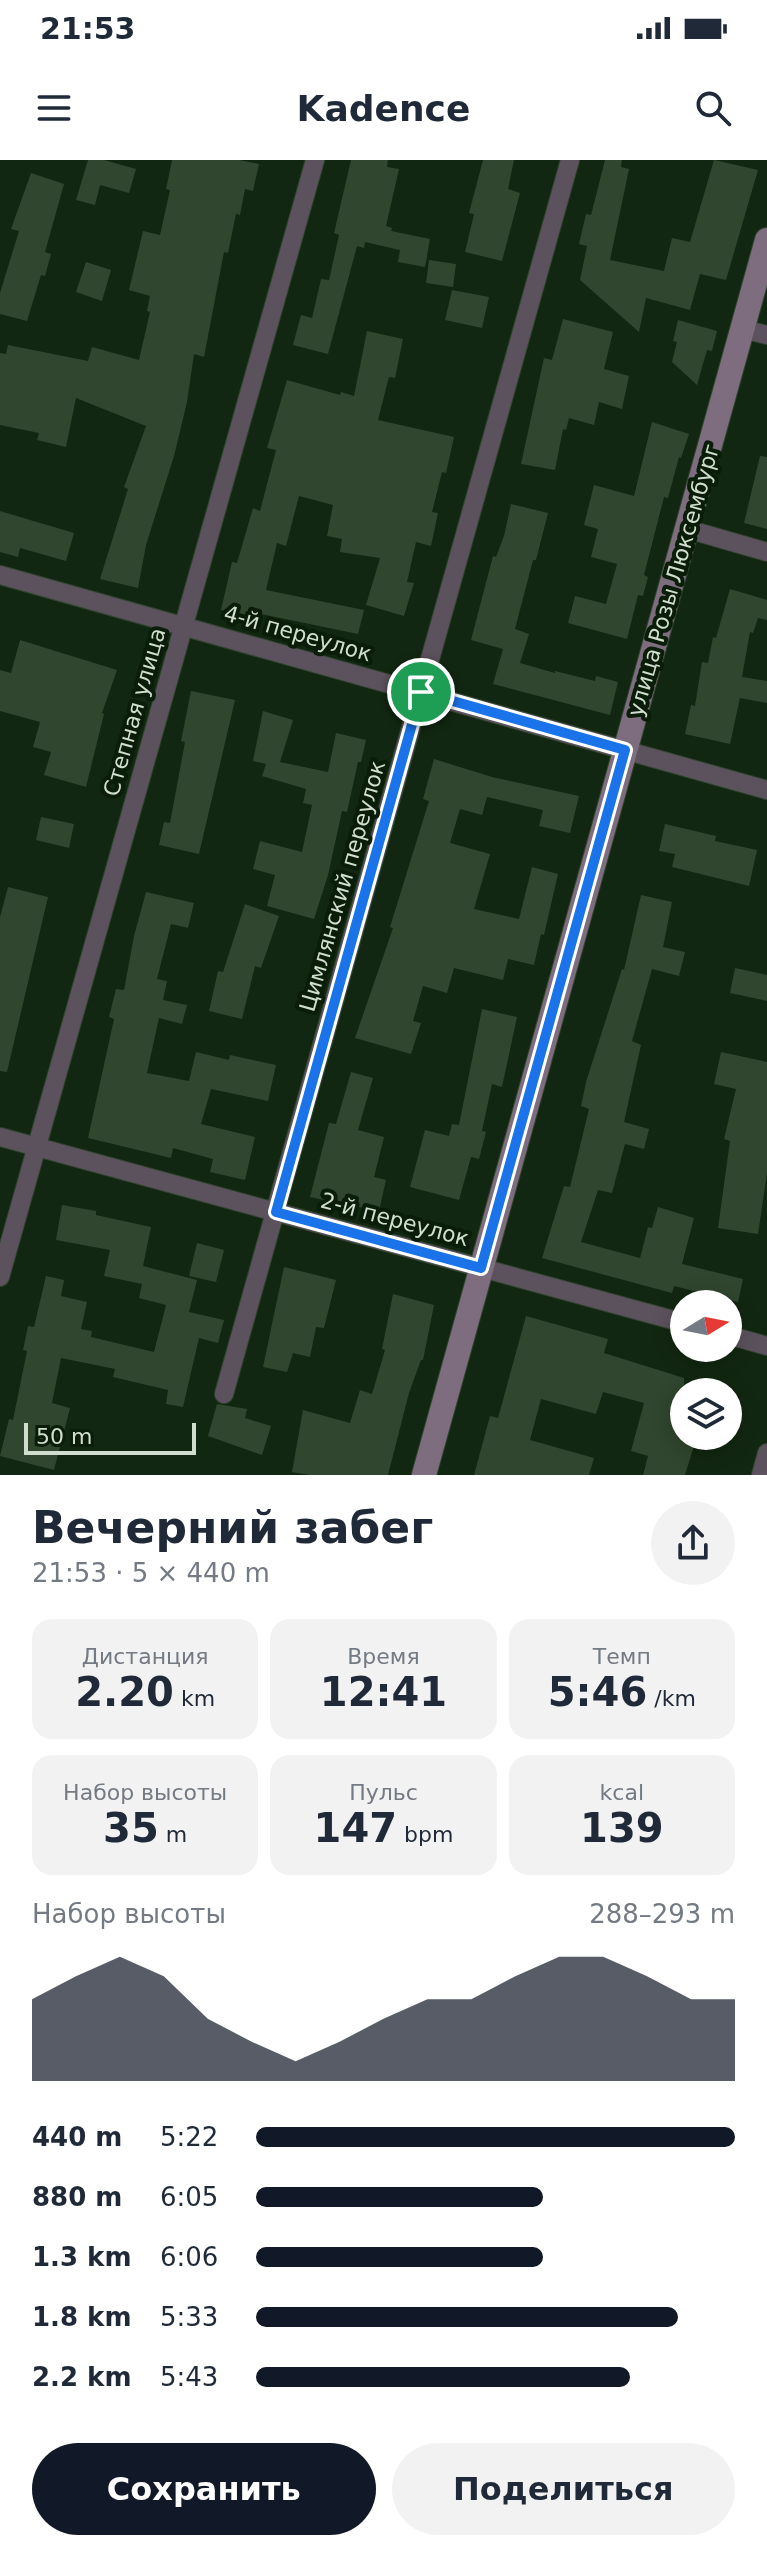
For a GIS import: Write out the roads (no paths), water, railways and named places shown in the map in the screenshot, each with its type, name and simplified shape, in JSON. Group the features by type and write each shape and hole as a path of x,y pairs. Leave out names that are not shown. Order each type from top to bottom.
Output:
{"street":[{"name":"Степная улица","path":"0,1277 315,160"},
{"name":"Цимлянский переулок","path":"224,1394 570,160"},
{"name":"улица Розы Люксембург","path":"424,1475 767,240"},
{"path":"742,329 767,335"},
{"path":"687,529 767,552"},
{"name":"4-й переулок","path":"0,575 767,790"},
{"name":"2-й переулок","path":"0,1137 670,1319"},
{"path":"742,1339 767,1346"},
{"path":"761,1475 767,1453"}]}
